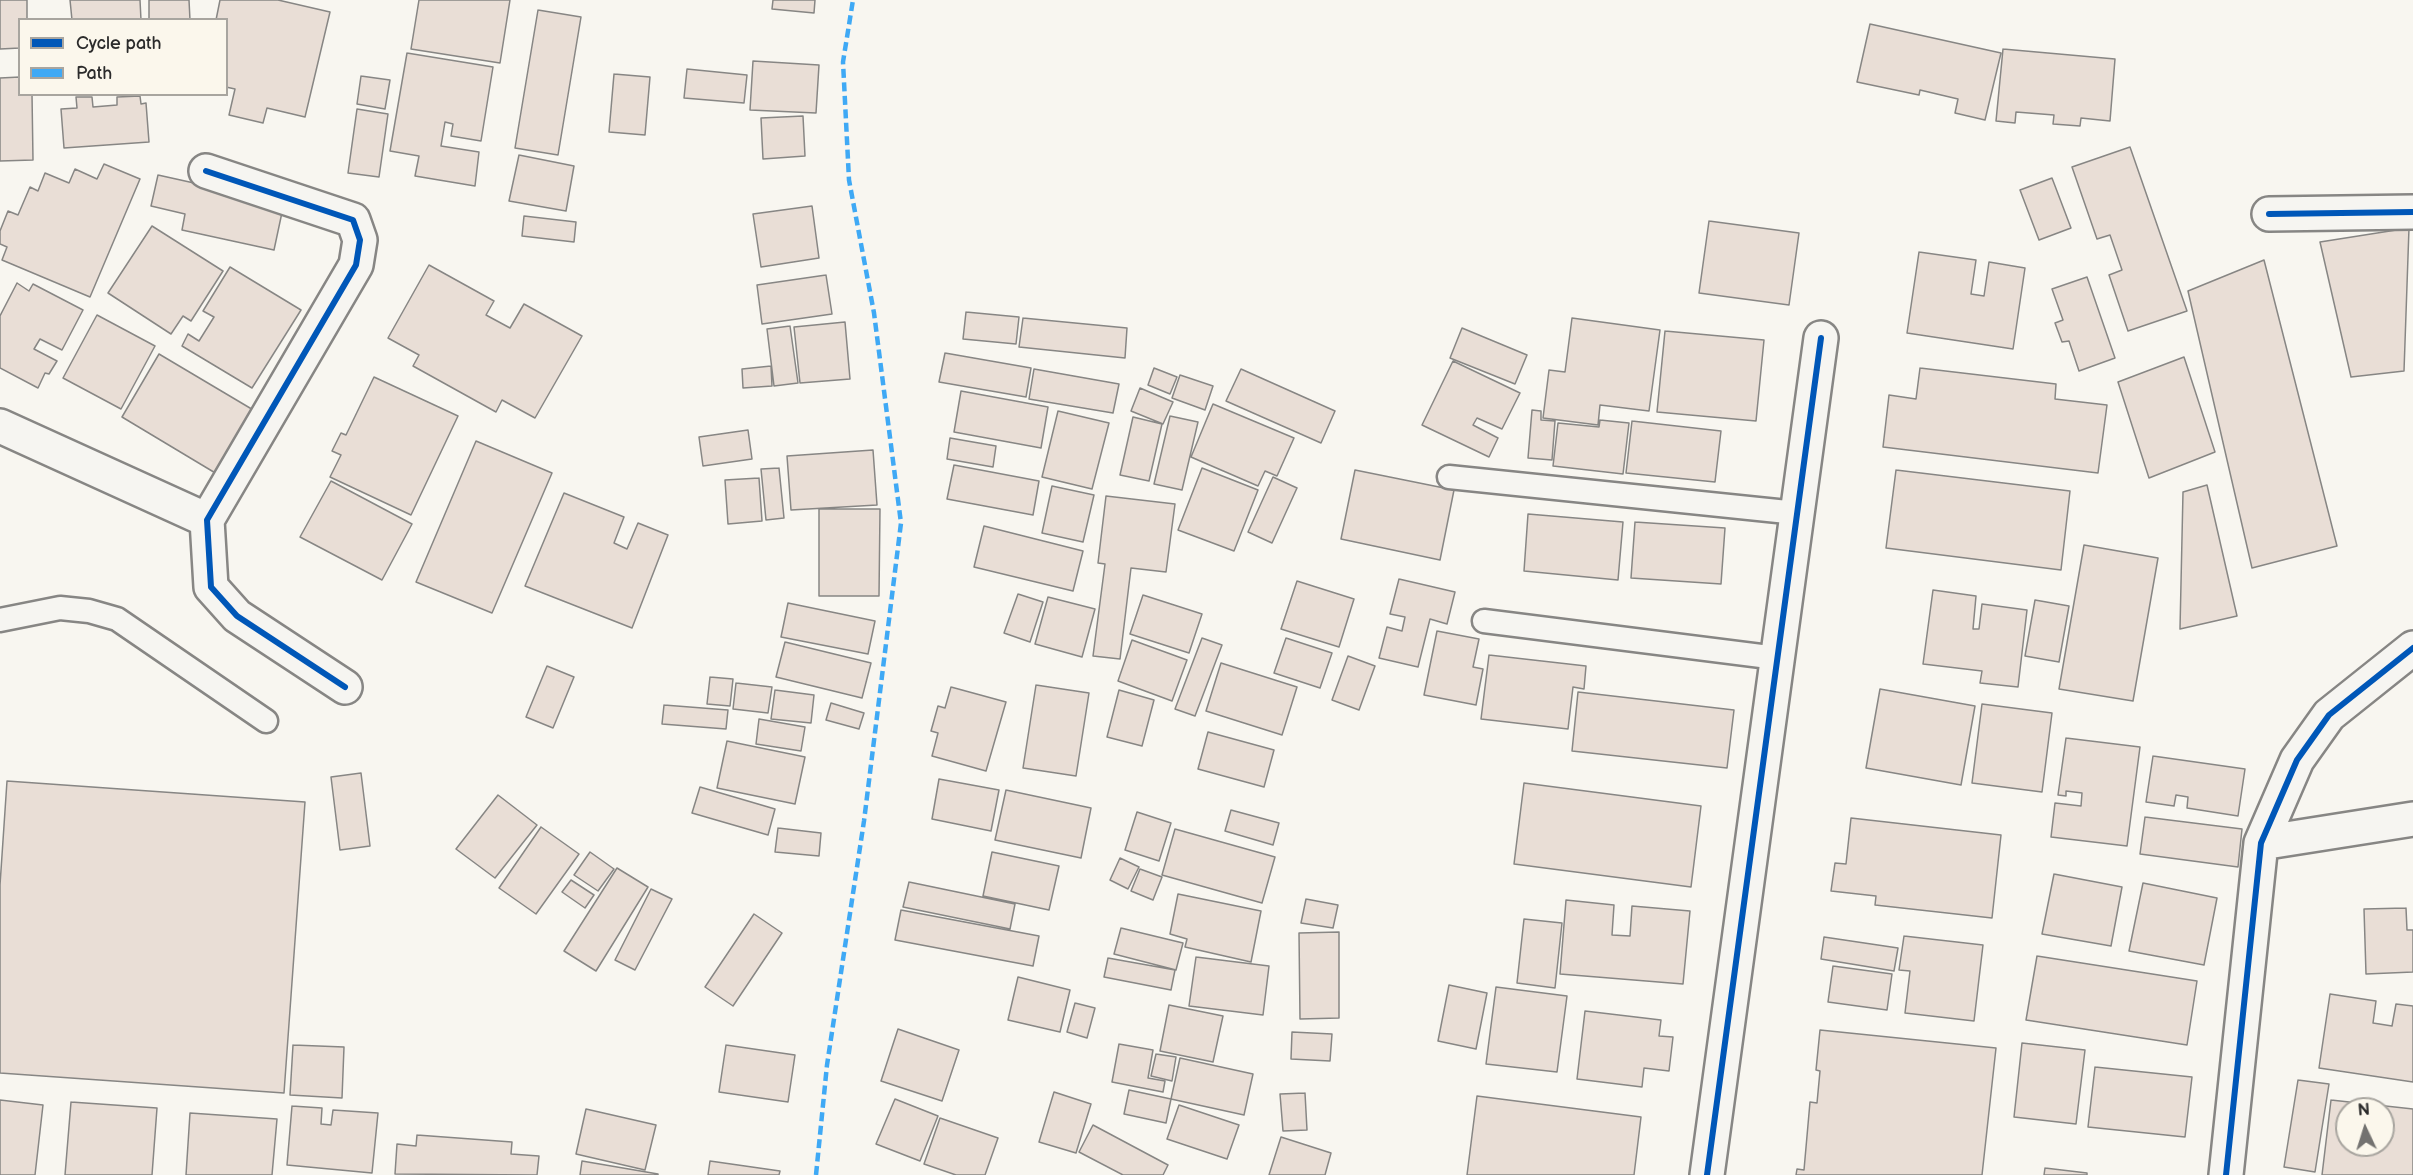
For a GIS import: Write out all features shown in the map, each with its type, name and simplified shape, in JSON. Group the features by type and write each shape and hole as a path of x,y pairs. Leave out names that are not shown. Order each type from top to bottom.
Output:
{"street":[{"path":"206,171 353,220 360,240 356,265 207,520 211,587 237,616 345,687"},
{"path":"2269,214 2413,212"},
{"path":"1707,1175 1821,338"},
{"path":"0,426 207,520"},
{"path":"2226,1175 2261,843 2297,760 2329,715 2413,648"},
{"path":"2261,843 2413,819"}],"lane":[{"path":"1449,477 1797,513"},
{"path":"0,620 60,608 89,611 117,619 266,721"},
{"path":"1484,621 1777,658"}],"building":[{"path":"0,0 27,0 27,18 18,18 18,48 0,49"},
{"path":"70,0 140,0 141,18 72,18"},
{"path":"149,0 189,0 190,18 149,18"},
{"path":"220,0 278,0 330,12 305,117 267,108 263,123 229,115 235,89 228,87 228,18 216,18"},
{"path":"419,0 510,0 500,63 411,49"},
{"path":"773,0 815,0 814,13 772,9"},
{"path":"538,10 581,17 558,155 515,148"},
{"path":"1870,24 2001,53 1985,120 1955,113 1958,99 1920,90 1919,95 1857,82"},
{"path":"2003,49 2115,59 2110,121 2081,118 2080,126 2053,124 2054,115 2016,112 2015,123 1996,121"},
{"path":"407,53 493,67 481,141 451,136 453,124 445,122 441,146 479,152 475,186 415,176 419,156 390,151"},
{"path":"753,61 819,65 816,113 750,110"},
{"path":"687,69 747,75 744,103 684,98"},
{"path":"614,74 650,77 645,135 609,132"},
{"path":"361,76 390,80 385,109 357,104"},
{"path":"18,77 18,96 32,96 33,160 0,161 0,78"},
{"path":"140,96 141,104 146,103 149,142 64,148 61,109 77,108 76,97 92,97 93,107 117,105 117,97"},
{"path":"357,109 388,114 379,177 348,173"},
{"path":"803,116 805,156 763,159 761,118"},
{"path":"2130,147 2187,311 2128,331 2109,275 2122,270 2110,235 2097,239 2072,167"},
{"path":"519,155 574,166 566,211 509,201"},
{"path":"104,164 140,179 90,297 2,260 7,247 0,244 0,231 8,211 18,215 30,187 38,191 45,173 69,183 75,169 97,179"},
{"path":"158,175 284,203 274,250 182,230 185,214 151,206"},
{"path":"2052,178 2071,228 2039,240 2020,190"},
{"path":"812,206 819,258 761,267 753,214"},
{"path":"524,216 576,222 574,242 522,236"},
{"path":"1709,221 1799,233 1789,305 1699,293"},
{"path":"152,226 223,271 191,321 183,316 171,334 108,293"},
{"path":"2409,228 2404,371 2351,377 2320,242"},
{"path":"1919,252 1976,260 1971,294 1984,296 1989,262 2025,268 2013,349 1907,333"},
{"path":"2264,260 2337,546 2252,568 2188,291"},
{"path":"429,265 494,301 486,315 510,328 524,304 582,336 535,418 502,400 496,412 413,366 419,355 388,338"},
{"path":"230,267 301,310 252,388 182,346 188,334 199,341 214,317 203,311"},
{"path":"826,275 832,314 762,324 757,285"},
{"path":"2087,277 2115,358 2079,371 2069,341 2062,342 2055,323 2063,320 2052,289"},
{"path":"17,283 29,291 33,284 83,310 62,350 40,339 34,349 57,361 49,374 45,373 38,388 0,368 0,316"},
{"path":"966,312 1019,317 1016,344 963,339"},
{"path":"97,315 155,346 121,409 63,378"},
{"path":"1023,318 1127,328 1125,358 1019,347"},
{"path":"1572,318 1660,330 1649,411 1600,405 1598,425 1543,418 1549,370 1565,372"},
{"path":"845,322 850,379 800,383 794,327"},
{"path":"790,326 798,383 774,386 767,329"},
{"path":"1462,328 1527,355 1515,384 1450,358"},
{"path":"1665,331 1764,340 1756,421 1657,412"},
{"path":"945,353 1031,368 1026,397 939,382"},
{"path":"159,354 255,411 217,474 122,417"},
{"path":"2184,357 2215,452 2149,478 2118,382"},
{"path":"1453,361 1520,393 1502,429 1477,418 1473,425 1498,438 1489,457 1422,425"},
{"path":"771,366 772,386 743,388 742,369"},
{"path":"1154,368 1177,377 1170,394 1148,385"},
{"path":"1920,368 2056,384 2055,399 2107,405 2098,473 1883,447 1889,395 1916,399"},
{"path":"1034,369 1119,384 1113,413 1029,399"},
{"path":"1241,369 1335,411 1321,443 1226,401"},
{"path":"1180,375 1213,386 1205,410 1172,398"},
{"path":"374,377 458,416 411,515 330,477 341,455 332,451 341,433 346,435"},
{"path":"1140,388 1173,402 1163,424 1131,411"},
{"path":"961,391 1048,407 1041,448 954,432"},
{"path":"1213,404 1294,438 1277,476 1265,471 1258,486 1191,457"},
{"path":"1532,410 1541,411 1541,420 1555,421 1552,460 1528,458"},
{"path":"1058,411 1109,423 1092,489 1042,477"},
{"path":"1170,416 1198,422 1182,490 1154,484"},
{"path":"1133,417 1162,424 1149,481 1120,475"},
{"path":"1600,420 1629,423 1623,474 1553,466 1558,423 1599,427"},
{"path":"1632,421 1721,431 1715,482 1626,473"},
{"path":"748,430 752,459 703,466 699,437"},
{"path":"950,438 996,446 993,467 947,459"},
{"path":"476,441 552,473 492,613 416,582"},
{"path":"873,450 877,505 791,510 787,456"},
{"path":"954,465 1039,481 1033,515 947,499"},
{"path":"779,468 784,518 766,520 761,469"},
{"path":"1202,468 1258,490 1234,551 1178,530"},
{"path":"1355,470 1454,490 1440,560 1341,539"},
{"path":"1896,470 2070,491 2061,570 1886,548"},
{"path":"1273,477 1297,488 1272,543 1248,532"},
{"path":"759,478 762,521 728,524 725,480"},
{"path":"331,481 412,524 382,580 300,537"},
{"path":"2207,485 2237,616 2180,629 2183,492"},
{"path":"1052,486 1094,495 1083,542 1042,533"},
{"path":"564,493 624,517 614,543 627,549 638,523 668,535 632,628 525,586"},
{"path":"1106,496 1175,504 1166,572 1131,568 1120,659 1093,656 1105,564 1098,563"},
{"path":"819,509 880,509 879,596 819,596"},
{"path":"1528,514 1623,522 1618,580 1524,571"},
{"path":"1635,522 1725,528 1721,584 1631,578"},
{"path":"984,526 1083,551 1073,591 974,567"},
{"path":"2084,545 2158,558 2133,701 2059,689"},
{"path":"1399,579 1455,592 1447,624 1430,619 1418,667 1379,658 1387,627 1402,631 1405,617 1390,614"},
{"path":"1297,581 1354,599 1339,647 1281,629"},
{"path":"1933,590 1976,596 1973,629 1979,629 1982,604 2027,610 2018,687 1980,683 1982,671 1923,664"},
{"path":"1018,594 1043,602 1030,642 1004,633"},
{"path":"1143,595 1202,614 1189,653 1130,634"},
{"path":"1048,597 1095,609 1082,657 1035,644"},
{"path":"2035,600 2069,606 2059,662 2025,656"},
{"path":"788,603 875,621 868,654 781,637"},
{"path":"1437,631 1479,639 1473,667 1483,669 1476,705 1424,695"},
{"path":"1202,638 1222,645 1195,716 1175,709"},
{"path":"1286,638 1332,653 1320,688 1274,673"},
{"path":"1132,640 1187,660 1172,701 1118,681"},
{"path":"785,642 871,663 862,698 776,677"},
{"path":"1489,655 1586,666 1584,689 1573,687 1568,729 1481,719"},
{"path":"1348,656 1375,666 1359,710 1332,700"},
{"path":"1221,663 1297,687 1282,735 1206,711"},
{"path":"547,666 574,677 553,728 526,717"},
{"path":"710,677 733,679 730,706 707,704"},
{"path":"736,683 772,687 768,713 733,709"},
{"path":"1036,685 1089,693 1076,776 1023,768"},
{"path":"951,687 1006,702 986,771 932,756 938,733 931,731 938,706 945,708"},
{"path":"1880,689 1975,706 1961,785 1866,768"},
{"path":"775,690 814,695 811,723 771,719"},
{"path":"1119,690 1154,700 1142,746 1107,737"},
{"path":"1578,692 1734,710 1727,768 1572,751"},
{"path":"831,703 864,713 859,729 826,720"},
{"path":"1982,704 2052,713 2042,792 1972,783"},
{"path":"664,705 728,710 726,729 662,724"},
{"path":"759,719 805,727 801,751 756,744"},
{"path":"1208,732 1274,750 1264,787 1198,769"},
{"path":"2066,738 2140,747 2127,846 2051,837 2055,803 2081,806 2082,793 2066,791 2066,796 2058,795"},
{"path":"727,741 805,757 795,804 717,788"},
{"path":"2153,756 2245,769 2238,816 2187,808 2188,797 2176,795 2174,806 2146,802"},
{"path":"361,773 370,846 340,850 331,777"},
{"path":"939,779 999,790 991,831 932,819"},
{"path":"7,781 305,802 284,1093 0,1073 0,885"},
{"path":"1524,783 1701,806 1691,887 1514,864"},
{"path":"700,787 775,809 768,835 692,813"},
{"path":"1006,790 1091,808 1081,858 995,840"},
{"path":"498,795 537,825 495,878 456,849"},
{"path":"1231,810 1279,823 1273,845 1225,831"},
{"path":"1137,812 1171,823 1159,861 1125,850"},
{"path":"2145,817 2242,829 2238,867 2140,854"},
{"path":"1851,818 2001,835 1992,918 1875,905 1876,896 1831,891 1835,863 1846,864"},
{"path":"541,827 579,854 536,914 499,888"},
{"path":"778,828 821,833 819,856 775,852"},
{"path":"1175,829 1275,857 1262,903 1162,875"},
{"path":"590,852 614,869 598,891 574,875"},
{"path":"992,852 1059,866 1049,910 983,896"},
{"path":"1120,858 1139,867 1128,889 1110,880"},
{"path":"617,868 648,887 596,971 564,951"},
{"path":"1140,869 1162,877 1153,900 1131,891"},
{"path":"2054,874 2122,887 2111,946 2042,934"},
{"path":"571,880 594,895 585,908 562,892"},
{"path":"909,882 1015,904 1010,929 903,907"},
{"path":"2143,883 2217,898 2204,965 2129,951"},
{"path":"651,889 672,899 635,970 615,960"},
{"path":"1178,894 1261,911 1251,962 1185,947 1187,939 1170,934"},
{"path":"1306,899 1338,905 1333,928 1301,923"},
{"path":"1566,900 1614,905 1612,935 1630,936 1632,906 1690,911 1683,984 1560,974"},
{"path":"2406,908 2407,930 2413,930 2413,972 2366,974 2364,909"},
{"path":"901,910 1039,936 1033,966 895,940"},
{"path":"754,914 782,933 733,1006 705,987"},
{"path":"1524,919 1562,923 1555,988 1517,983"},
{"path":"1121,928 1183,943 1176,970 1114,954"},
{"path":"1339,932 1339,1018 1300,1019 1299,933"},
{"path":"1904,936 1983,945 1974,1021 1905,1013 1910,971 1899,970"},
{"path":"1824,937 1898,948 1894,971 1821,959"},
{"path":"2037,956 2197,981 2187,1045 2026,1020"},
{"path":"1196,957 1269,966 1263,1015 1189,1006"},
{"path":"1108,958 1175,970 1171,990 1104,977"},
{"path":"1833,966 1892,974 1887,1010 1828,1002"},
{"path":"1018,977 1070,990 1060,1032 1008,1020"},
{"path":"1449,985 1487,993 1476,1049 1438,1041"},
{"path":"1496,987 1567,996 1557,1072 1486,1064"},
{"path":"2330,994 2376,1001 2373,1023 2392,1026 2396,1004 2413,1006 2413,1082 2319,1068"},
{"path":"1075,1003 1095,1008 1087,1038 1067,1032"},
{"path":"1169,1005 1223,1016 1213,1062 1160,1051"},
{"path":"1585,1011 1661,1020 1659,1036 1673,1037 1669,1071 1644,1068 1642,1087 1577,1079"},
{"path":"898,1029 959,1050 942,1101 881,1081"},
{"path":"1820,1030 1996,1048 1982,1175 1796,1175 1797,1169 1804,1170 1810,1102 1817,1103 1820,1071 1816,1070"},
{"path":"1292,1032 1332,1034 1330,1061 1291,1059"},
{"path":"2022,1043 2085,1050 2076,1124 2014,1117"},
{"path":"1119,1044 1153,1050 1148,1078 1165,1081 1163,1092 1112,1082"},
{"path":"293,1045 344,1047 342,1098 290,1095"},
{"path":"726,1045 795,1055 788,1102 719,1092"},
{"path":"1156,1054 1176,1057 1172,1081 1151,1076"},
{"path":"1180,1058 1253,1074 1244,1115 1171,1099"},
{"path":"2095,1067 2192,1077 2185,1137 2088,1127"},
{"path":"2298,1080 2329,1084 2315,1172 2284,1167"},
{"path":"1129,1090 1171,1099 1166,1123 1124,1114"},
{"path":"1054,1092 1091,1104 1076,1153 1039,1142"},
{"path":"1305,1093 1307,1130 1283,1131 1280,1094"},
{"path":"1477,1096 1641,1117 1634,1175 1467,1175"},
{"path":"895,1099 938,1116 920,1161 876,1144"},
{"path":"0,1100 43,1105 35,1175 0,1175"},
{"path":"2331,1100 2335,1100 2335,1157 2395,1157 2395,1107 2413,1109 2413,1175 2322,1175"},
{"path":"71,1102 157,1108 152,1175 65,1175"},
{"path":"1179,1105 1239,1125 1227,1159 1167,1139"},
{"path":"292,1106 322,1108 321,1124 331,1125 333,1110 378,1113 372,1173 287,1165"},
{"path":"586,1109 656,1125 645,1170 576,1154"},
{"path":"190,1113 277,1119 272,1175 186,1175"},
{"path":"940,1118 998,1138 985,1175 956,1175 924,1164"},
{"path":"1093,1125 1168,1165 1163,1175 1123,1175 1079,1152"},
{"path":"417,1135 512,1142 511,1154 539,1156 537,1175 395,1174 397,1144 416,1146"},
{"path":"1281,1137 1331,1153 1325,1175 1269,1175"},
{"path":"582,1161 658,1174 658,1175 580,1175"},
{"path":"710,1161 780,1171 779,1175 708,1175"},
{"path":"2045,1168 2087,1173 2087,1175 2044,1175"}],"marked path":[{"path":"816,1175 827,1065 864,821 901,523 874,313 849,180 843,62 853,0"}],"cycle path":[{"path":"206,171 353,220 360,240 356,265 207,520 211,587 237,616 345,687"},
{"path":"2269,214 2413,212"},
{"path":"1707,1175 1821,338"},
{"path":"2226,1175 2261,843 2297,760 2329,715 2413,648"}]}
